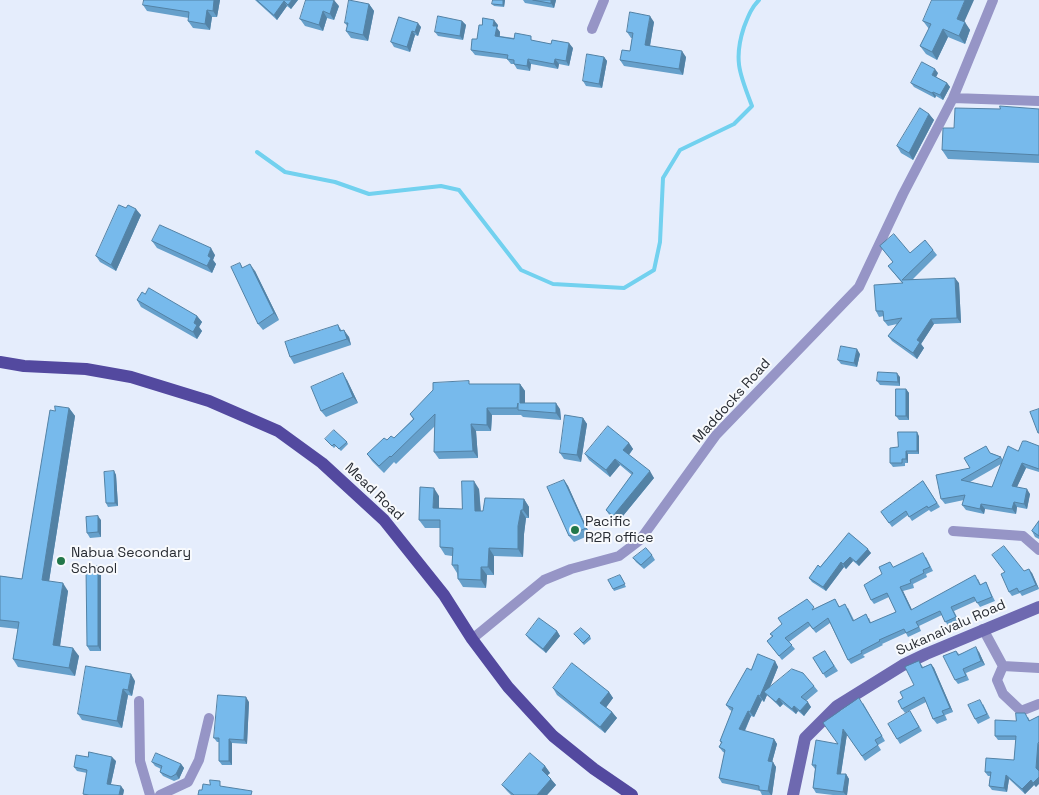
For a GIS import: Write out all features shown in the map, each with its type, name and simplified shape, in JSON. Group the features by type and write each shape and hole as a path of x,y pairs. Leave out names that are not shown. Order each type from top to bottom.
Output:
{"main road":[{"name":"Mead Road","path":"0,362 24,366 86,369 131,377 210,401 278,431 322,464 384,520 444,594 472,639 508,686 552,736 594,769 632,795"},
{"name":"Sukanaivalu Road","path":"793,795 805,738 837,706 903,665 983,629 1039,607"}],"street":[{"path":"592,29 604,0"},
{"name":"Maddocks Road","path":"472,639 544,580 571,569 619,556 640,540 716,435 859,287 903,194 953,98 993,0"},
{"path":"953,98 1039,101"},
{"path":"953,531 1023,536 1039,550"},
{"path":"983,629 1003,666"},
{"path":"1003,666 1039,668"},
{"path":"1003,666 997,680 1003,694 1021,711 1039,704"},
{"path":"139,701 140,761 150,795"},
{"path":"160,795 188,782 199,760 209,718"}],"building":[{"path":"144,0 214,0 213,11 207,10 205,24 188,21 189,12 143,5"},
{"path":"257,0 292,0 288,5 284,1 274,15"},
{"path":"306,0 334,0 330,14 323,11 319,25 300,19"},
{"path":"349,0 369,4 363,35 346,31 348,23 345,23"},
{"path":"493,0 503,0 503,5 492,4"},
{"path":"533,0 551,0 551,3"},
{"path":"932,0 965,0 957,19 965,22 959,36 943,29 932,52 920,46 931,24 923,21"},
{"path":"630,12 650,16 645,45 682,51 679,69 620,60 622,50 630,51 633,33 627,32"},
{"path":"438,16 462,21 460,36 435,32"},
{"path":"399,17 418,23 415,32 412,31 407,47 391,42"},
{"path":"483,18 494,20 493,26 497,26 495,36 514,39 515,33 531,36 531,40 551,44 552,40 569,43 566,61 555,59 554,64 528,59 527,66 514,64 514,60 507,59 508,55 471,50 472,39 477,39 479,25 482,25"},
{"path":"587,54 604,57 599,84 583,81"},
{"path":"922,62 935,69 932,75 947,83 940,95 911,83"},
{"path":"1000,106 1039,109 1039,155 942,150 943,128 954,128 955,108 1000,109"},
{"path":"920,108 929,114 909,153 897,146"},
{"path":"119,205 126,208 128,205 136,209 111,265 96,256"},
{"path":"160,225 211,248 208,256 211,258 207,266 152,241"},
{"path":"894,234 910,253 925,240 933,250 902,280 955,278 957,318 931,319 917,340 920,342 913,353 888,336 902,318 884,321 883,311 876,311 874,285 903,283 888,266 893,262 880,246"},
{"path":"240,263 242,268 250,264 274,313 258,324 231,267"},
{"path":"149,288 197,316 194,323 197,325 193,332 137,300 142,292 145,294"},
{"path":"338,325 340,331 344,330 347,339 290,357 285,342"},
{"path":"841,346 857,349 854,363 838,360"},
{"path":"878,372 897,373 898,382 877,381"},
{"path":"343,373 353,397 321,411 311,387"},
{"path":"469,381 469,384 520,384 520,403 556,403 556,413 518,410 518,403 517,408 487,408 487,425 471,424 473,451 434,452 435,414 391,457 379,466 367,454 384,438 387,440 391,436 394,438 414,419 410,414 433,390 433,383"},
{"path":"896,389 906,389 906,416 896,416"},
{"path":"55,406 69,408 42,580 63,583 53,645 73,648 69,668 13,659 19,622 0,620 0,576 22,579 50,410 55,411"},
{"path":"1039,409 1039,433 1038,433 1030,412"},
{"path":"565,415 583,418 577,455 560,453"},
{"path":"608,426 629,443 623,450 650,471 613,516 606,510 633,473 615,459 606,470 585,454"},
{"path":"334,430 347,442 339,449 334,444 332,446 325,439"},
{"path":"898,432 917,432 917,451 906,451 906,459 902,459 902,463 890,463 890,448 898,447"},
{"path":"1023,441 1039,446 1039,469 1022,463 1012,486 1027,489 1024,504 1014,502 1012,509 981,504 980,509 962,505 965,495 941,499 936,475 970,468 964,458 986,446 990,453 1001,457 961,480 992,487 1008,446 1018,451"},
{"path":"114,471 115,503 106,503 104,472"},
{"path":"564,480 586,528 569,536 547,487"},
{"path":"462,481 474,481 475,511 483,511 485,498 524,499 518,526 518,549 489,548 488,567 481,567 481,580 458,579 458,565 452,565 453,548 440,547 440,520 419,520 420,487 434,488 433,508 462,509"},
{"path":"923,481 937,503 928,508 927,506 909,517 906,511 889,523 881,512"},
{"path":"98,516 98,532 87,533 86,517"},
{"path":"1039,521 1039,536 1032,531"},
{"path":"849,533 868,549 856,562 850,557 843,564 841,562 823,587 809,578 818,565 820,567"},
{"path":"1004,546 1024,571 1029,569 1036,585 1019,592 1017,588 1009,592 1001,574 1005,572 992,555"},
{"path":"646,548 652,555 641,565 633,558"},
{"path":"923,553 930,567 923,570 924,573 910,580 911,583 900,587 911,610 975,575 980,585 986,582 992,597 977,603 974,597 951,607 956,617 945,622 940,611 916,622 919,627 906,633 904,629 879,640 861,651 862,653 848,660 828,618 813,629 808,622 785,638 792,645 779,656 767,641 773,636 770,634 782,624 778,618 807,599 814,607 812,610 835,599 839,607 845,604 853,621 866,614 870,623 896,612 887,593 871,600 864,585 882,574 879,567 890,562 893,567"},
{"path":"98,566 98,646 87,646 86,567"},
{"path":"620,575 625,584 613,589 608,580"},
{"path":"539,618 557,631 543,649 526,635"},
{"path":"581,628 590,636 583,643 574,634"},
{"path":"976,647 981,661 963,669 966,676 955,680 943,656 956,651 958,655"},
{"path":"825,651 834,666 823,674 813,658"},
{"path":"758,654 775,661 760,696 758,695 739,729 774,739 768,761 773,762 768,791 759,790 759,786 719,778 725,750 719,747 722,742 720,741 733,708 726,705 747,668 751,670"},
{"path":"919,661 922,668 931,664 950,708 942,711 944,715 933,719 924,697 902,709 898,701 903,698 900,692 914,685 905,667"},
{"path":"572,663 609,692 600,703 612,712 600,727 553,688"},
{"path":"86,666 131,674 128,690 123,689 117,721 78,714"},
{"path":"792,669 803,673 814,686 801,697 808,702 800,711 794,706 792,709 779,698 776,702 764,692"},
{"path":"218,695 246,697 244,740 229,739 229,761 219,761 219,738 214,738"},
{"path":"859,698 882,736 875,740 878,745 862,756 843,729 837,774 846,774 843,792 813,788 816,765 812,765 816,740 838,744 823,723"},
{"path":"980,700 987,714 975,719 968,705"},
{"path":"910,711 919,727 897,739 888,724"},
{"path":"1016,713 1025,713 1029,721 1039,716 1036,768 1039,771 1039,777 1033,783 1031,780 1022,789 1006,775 1004,788 989,786 991,772 985,772 986,758 1014,760 1016,736 995,736 995,720 1016,721"},
{"path":"89,752 112,757 107,784 121,786 119,795 83,794 87,770 74,767 76,755 88,757"},
{"path":"156,753 181,764 176,774 171,777 160,772 162,766 152,762"},
{"path":"530,753 545,766 542,770 551,779 537,795 514,795 502,785"},
{"path":"210,780 220,781 220,786 252,791 251,795 198,795 199,790 202,790 203,784 210,785"}],"waterway":[{"path":"257,152 285,172 335,182 369,194 441,186 459,190 521,270 553,284 624,288 654,270 660,242 663,178 680,150 734,124 752,106 741,76 739,49 744,27 752,9 759,0"}],"place":[{"name":"Pacific R2R office","path":"575,530"},
{"name":"Nabua Secondary School","path":"61,561"}]}
